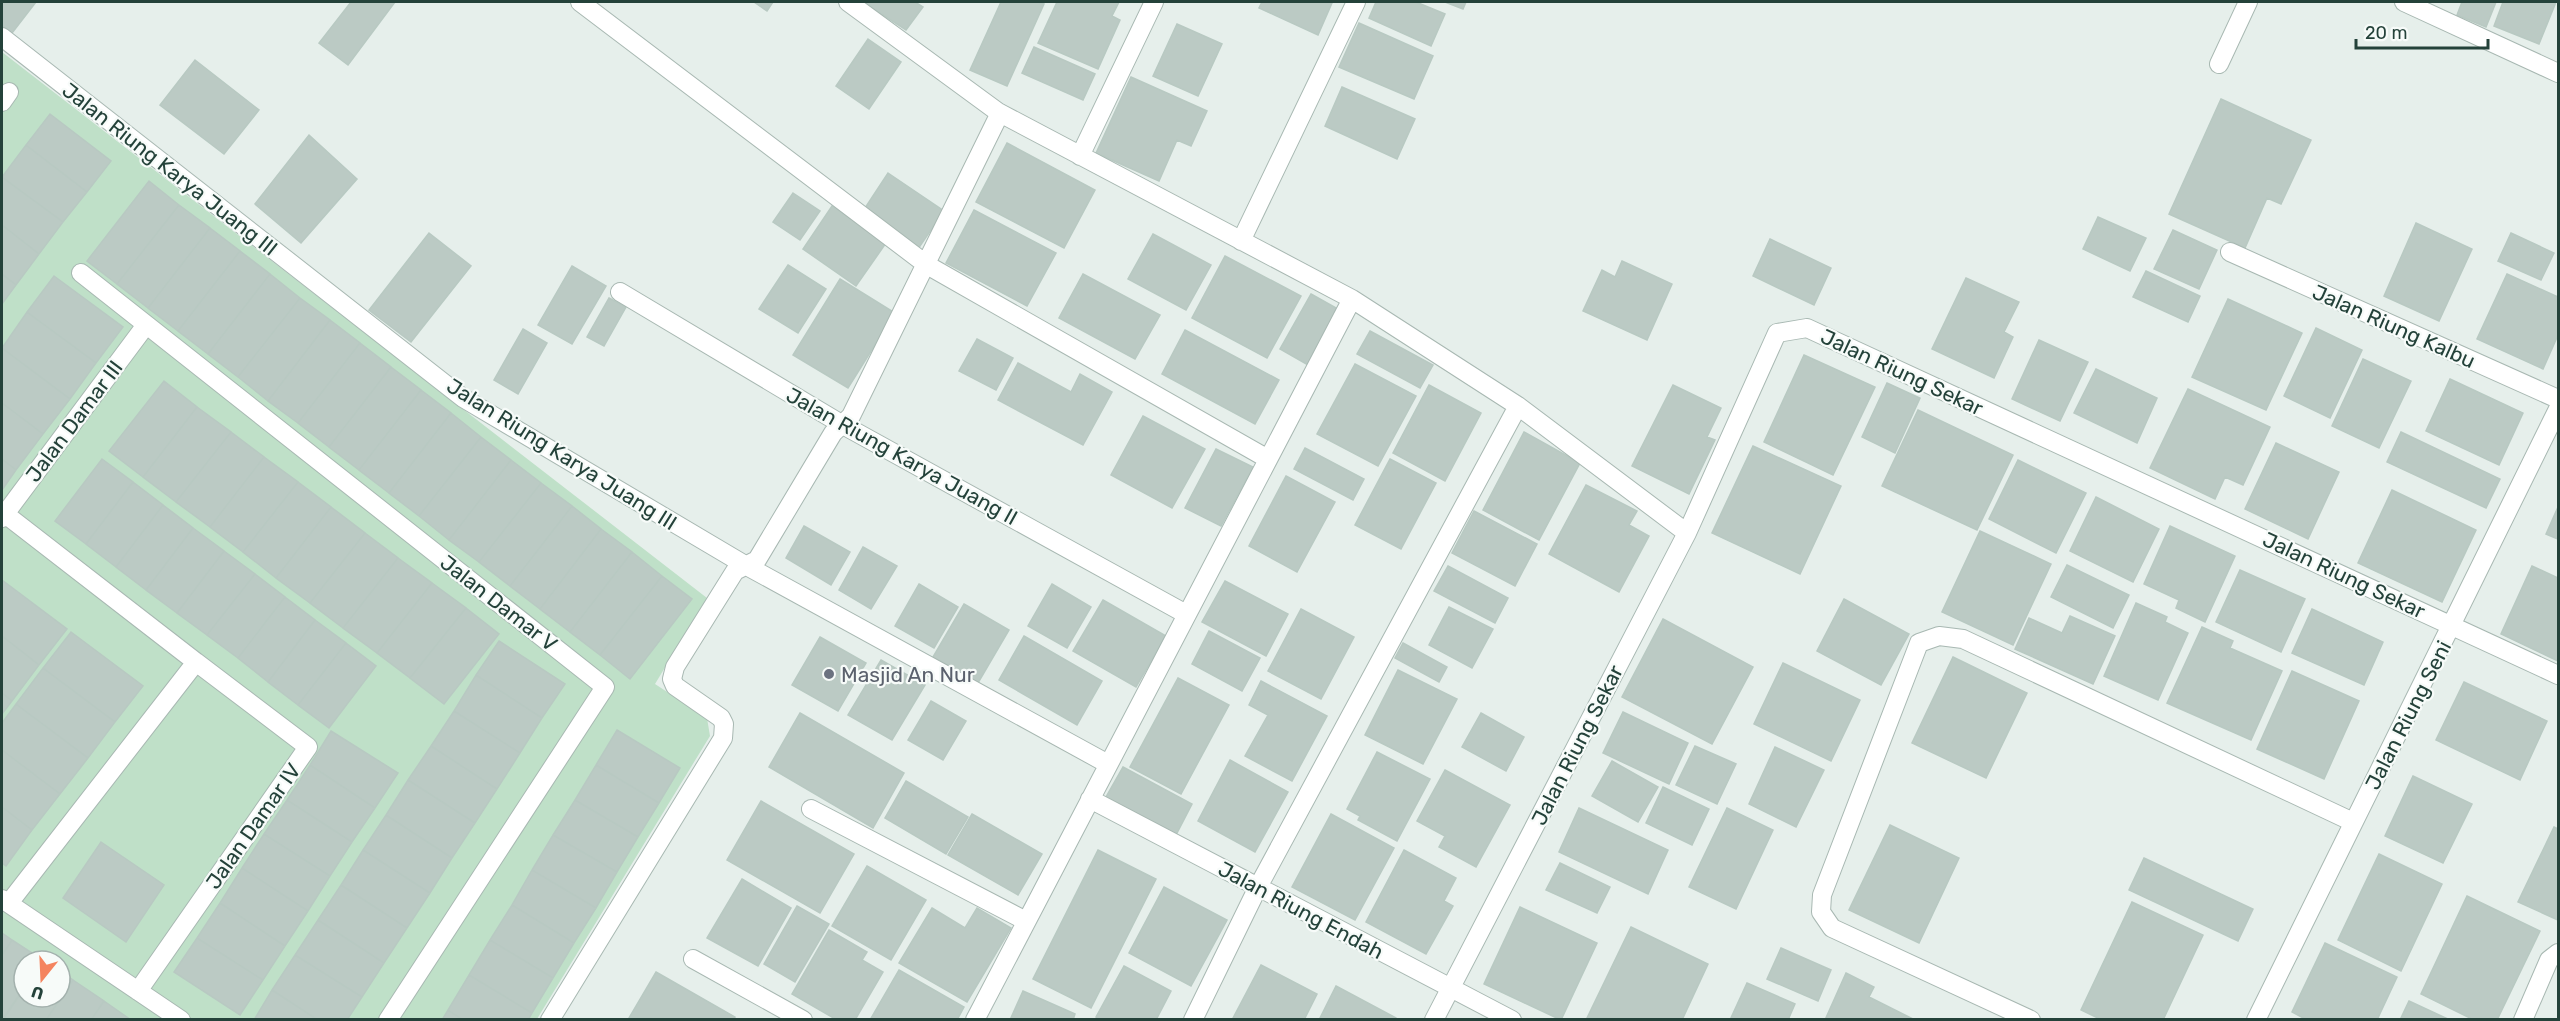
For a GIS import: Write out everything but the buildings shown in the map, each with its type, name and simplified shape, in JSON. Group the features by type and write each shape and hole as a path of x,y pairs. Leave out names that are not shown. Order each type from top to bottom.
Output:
{"street":[{"path":"580,2 927,265 1268,459"},
{"path":"848,2 1000,113 1352,299 1518,406 1687,533"},
{"path":"1080,156 1154,2"},
{"path":"1241,241 1356,2"},
{"path":"2219,64 2248,2"},
{"path":"2404,2 2559,73"},
{"name":"Jalan Riung Karya Juang III","path":"2,37 463,398 745,565 1108,764"},
{"path":"550,1020 723,738 724,724 721,718 675,686 673,673 735,572 757,560 833,433 851,416 1000,113"},
{"name":"Jalan Riung Kalbu","path":"2230,252 2559,399"},
{"name":"Jalan Damar V","path":"81,273 605,687 388,1020"},
{"name":"Jalan Riung Karya Juang II","path":"620,292 843,424 1186,614"},
{"path":"975,1020 1352,299"},
{"name":"Jalan Damar III","path":"3,516 146,325"},
{"name":"Jalan Riung Sekar","path":"1434,1020 1687,533 1777,333 1807,328 2559,675"},
{"path":"1193,1020 1258,887 1518,406"},
{"name":"Jalan Riung Seni","path":"2256,1020 2559,410"},
{"name":"Jalan Damar IV","path":"3,516 308,747 138,991"},
{"path":"2031,1020 1832,928 1821,912 1822,895 1919,643 1939,636 1963,639 2353,822"},
{"path":"181,1020 5,901 196,662"},
{"name":"Jalan Riung Endah","path":"1090,799 1512,1020"},
{"path":"811,809 1026,921"},
{"path":"2523,1020 2549,960 2559,953"},
{"path":"693,959 803,1020"}],"green space":[{"path":"2,52 707,598 655,684 707,718 710,736 537,1019 2,1019"}],"place":[{"name":"Masjid An Nur","path":"829,674"}]}
